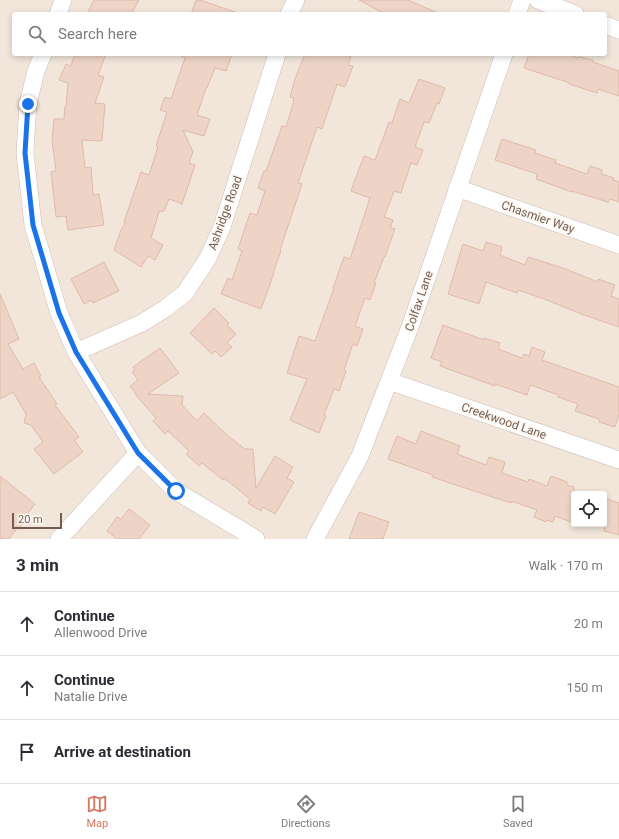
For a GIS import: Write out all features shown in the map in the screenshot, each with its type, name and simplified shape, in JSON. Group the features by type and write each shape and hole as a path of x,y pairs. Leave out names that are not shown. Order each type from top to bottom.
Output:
{"street":[{"path":"59,12 63,0"},
{"path":"290,12 296,0"},
{"path":"518,12 522,0"},
{"path":"538,0 570,12"},
{"path":"607,26 619,30"},
{"path":"42,56 36,71 28,104 25,153 33,225 59,313 76,352 138,453 176,491 256,539"},
{"name":"Ashridge Road","path":"76,352 142,323 166,308 185,293 208,258 222,227 276,56"},
{"name":"Colfax Lane","path":"315,539 360,456 410,327 503,56"},
{"name":"Chasmier Way","path":"457,188 619,245"},
{"name":"Creekwood Lane","path":"389,381 619,460"},
{"path":"58,539 138,453"}],"shaded area":[{"path":"0,0 619,0 619,539 0,539"}],"building":[{"path":"94,0 139,0 132,12 88,12"},
{"path":"196,0 200,0 235,12 192,12"},
{"path":"359,0 408,0 435,12 381,12"},
{"path":"74,56 105,56 98,75 104,77 95,103 105,104 102,141 82,140 85,168 91,167 93,195 99,194 104,225 68,230 66,216 56,217 51,172 56,171 52,140 54,119 64,119 68,83 59,80 66,64 71,66"},
{"path":"181,56 231,56 226,71 215,68 206,88 197,115 210,119 204,136 183,130 193,152 189,163 195,165 182,204 169,199 164,211 159,212 151,238 163,245 155,260 148,256 141,267 114,250 121,230 126,222 124,222 141,172 149,175 158,147 156,146 167,112 160,110 165,97 171,99 185,58"},
{"path":"304,56 351,57 348,65 353,66 345,87 337,84 322,129 317,127 298,183 302,184 261,309 221,294 228,278 232,280 242,251 238,249 250,213 257,215 265,191 258,188 264,171 266,171 282,126 286,127 294,101 294,98 290,97"},
{"path":"528,56 572,56 593,60 593,62 619,71 619,96 598,89 597,93 524,68"},
{"path":"419,79 445,88 429,123 424,122 415,147 423,150 417,165 411,163 401,193 394,191 384,217 393,220 390,228 395,229 374,283 376,283 370,300 365,298 355,326 363,329 357,346 353,344 344,370 346,371 339,391 334,389 319,433 290,420 307,379 287,373 299,336 315,341 344,257 350,259 370,198 351,191 364,156 375,160 389,122 392,123 400,99 409,103"},
{"path":"502,139 536,150 535,153 556,160 555,163 587,174 590,166 602,170 601,174 614,178 613,180 619,182 619,202 610,199 608,202 572,192 536,179 537,174 495,160"},
{"path":"486,242 502,247 500,255 525,265 528,257 563,268 598,282 598,279 615,285 611,296 619,299 619,327 518,290 517,293 486,282 479,304 448,294 463,244 483,251"},
{"path":"104,262 119,291 93,303 92,300 84,304 71,279"},
{"path":"0,294 19,339 8,344 23,369 34,363 41,376 39,377 57,404 55,405 79,437 74,440 83,452 54,474 34,449 43,442 31,425 24,423 26,414 13,392 0,399"},
{"path":"214,308 229,323 227,325 236,334 227,343 232,347 221,357 215,351 212,354 190,333"},
{"path":"443,325 484,340 484,338 500,343 498,349 522,358 524,354 529,356 532,347 545,352 542,360 619,387 619,414 615,427 599,422 599,419 575,411 578,404 558,397 559,395 530,385 527,395 495,384 495,386 440,366 442,362 431,358"},
{"path":"160,348 179,373 148,394 183,396 182,405 197,421 204,413 229,437 245,449 253,449 256,488 275,456 293,467 287,478 294,482 275,514 263,507 261,511 248,503 250,499 224,478 223,480 202,463 199,466 186,454 189,451 168,431 165,434 153,421 156,418 130,386 138,380 132,372 135,370 133,367"},
{"path":"421,431 460,446 457,454 486,465 489,457 505,462 502,473 528,482 529,479 547,486 551,476 567,482 567,485 574,487 574,491 571,491 571,522 555,516 553,522 547,520 546,522 534,517 537,510 432,477 433,475 388,459 397,436 416,444"},
{"path":"0,476 35,504 25,517 27,519 19,528 18,527 9,539 0,539"},
{"path":"607,499 619,503 619,535 604,531 604,527 607,527"},
{"path":"129,509 150,525 139,539 117,539 107,531 117,517 121,519"},
{"path":"359,512 389,522 383,539 349,539"}],"route":[{"path":"28,104 25,153 33,225 59,313 76,352 138,453 176,491"}]}
